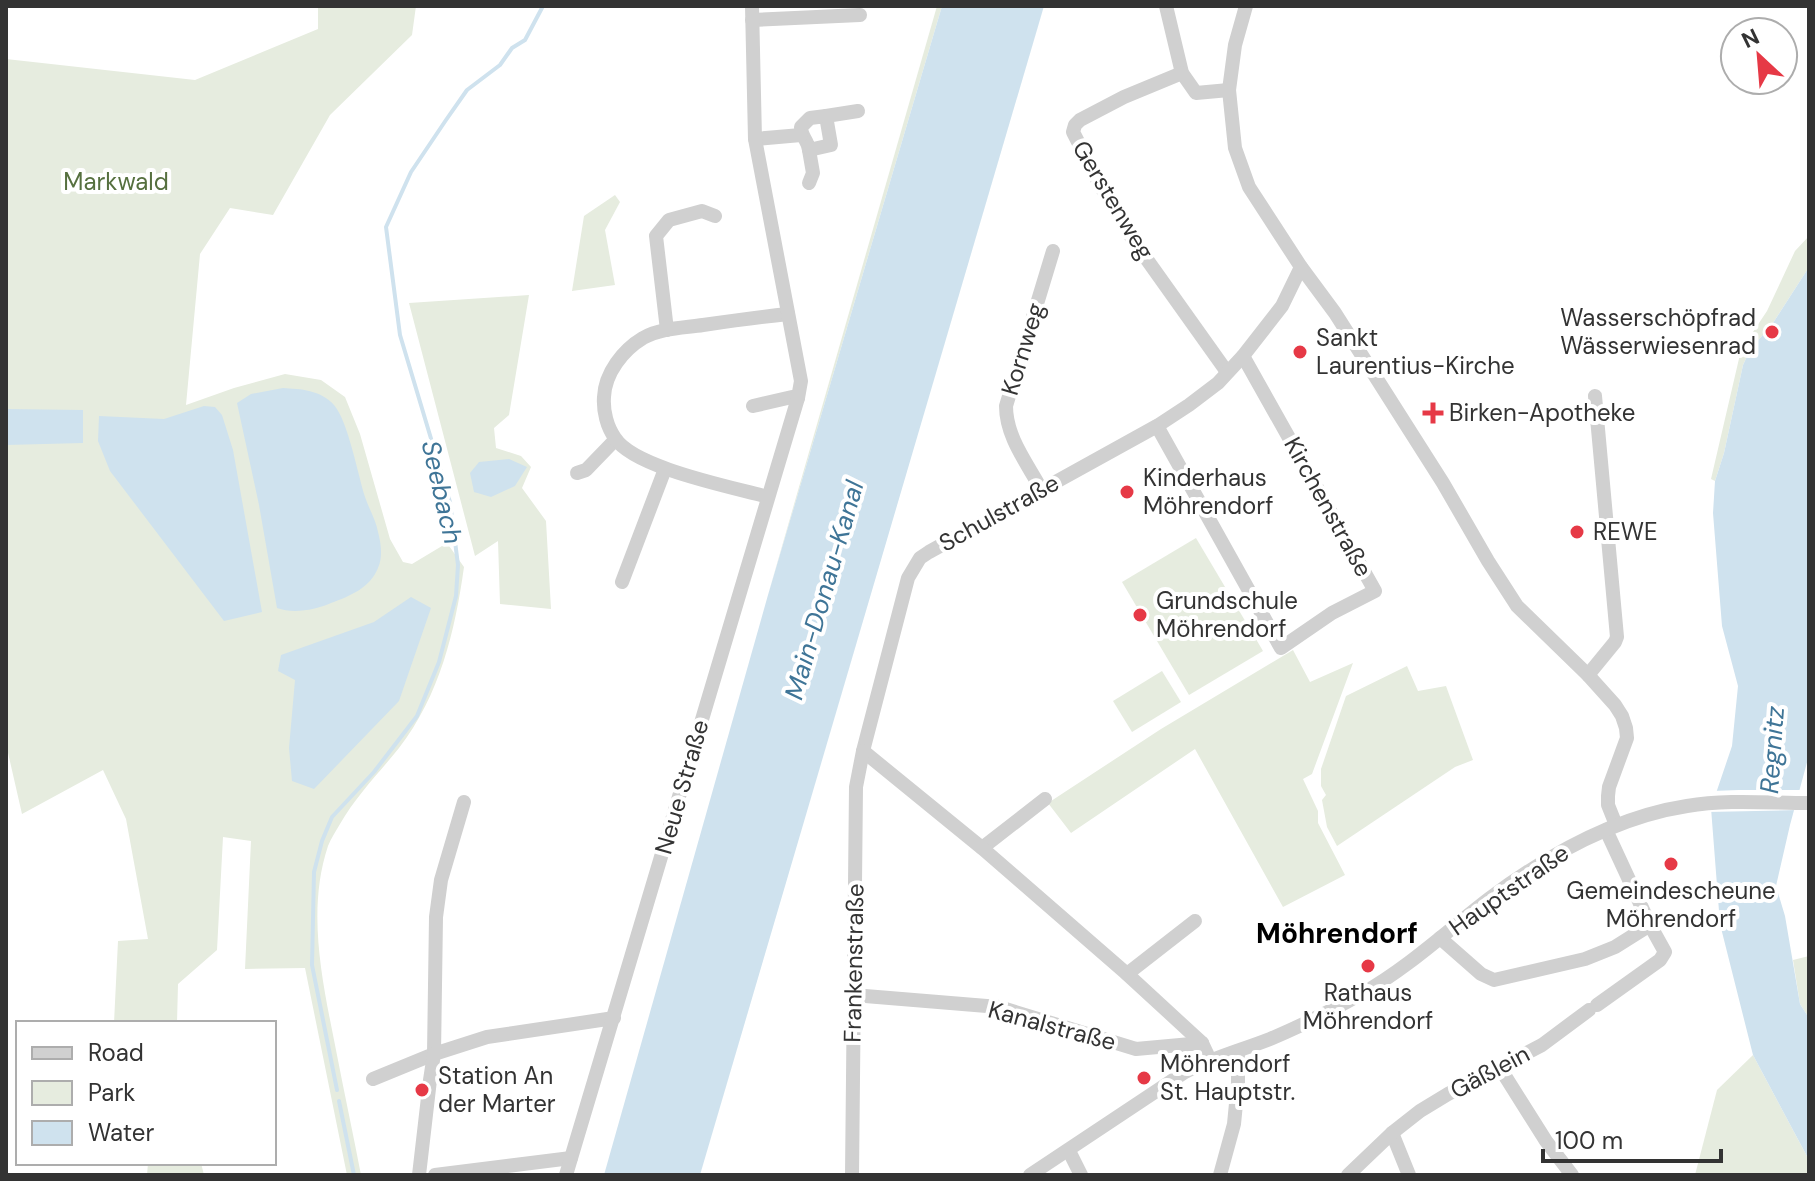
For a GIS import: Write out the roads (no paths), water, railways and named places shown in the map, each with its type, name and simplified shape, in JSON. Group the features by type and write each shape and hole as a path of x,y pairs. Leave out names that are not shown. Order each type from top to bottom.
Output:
{"street":[{"path":"1166,6 1182,73 1196,93 1229,90"},
{"path":"1246,6 1235,45 1229,90 1235,148 1249,187 1335,313 1517,606 1615,705 1626,728 1627,738 1609,787 1608,805 1611,827 1650,925 1615,947 1585,959 1494,980 1481,974 1440,938"},
{"path":"752,13 860,15"},
{"name":"Neue Straße","path":"566,1175 801,381 755,139 752,13"},
{"name":"Gerstenweg","path":"1182,73 1124,97 1080,120 1073,132 1133,240 1227,372"},
{"path":"809,183 813,173 808,143 801,135 801,127 810,118 858,111"},
{"path":"809,150 831,145 826,116"},
{"path":"755,139 801,135"},
{"path":"667,330 656,236 669,220 702,211 715,216"},
{"name":"Kornweg","path":"1041,489 1011,434 1006,421 1006,406 1053,251"},
{"name":"Schulstraße","path":"863,751 914,565 929,552 1157,426 1218,383 1282,306 1301,267"},
{"path":"768,497 665,469 635,456 615,440 603,407 604,389 612,369 625,352 644,338 667,330 788,314"},
{"name":"Kirchenstraße","path":"1157,426 1281,648 1332,613 1375,591 1243,356"},
{"path":"1588,675 1617,637 1595,396"},
{"path":"753,406 798,398"},
{"path":"577,473 586,470 615,440"},
{"path":"622,582 665,469"},
{"path":"863,751 982,848 1127,974 1202,1043 1210,1060"},
{"name":"Frankenstraße","path":"852,1175 856,787 863,751"},
{"path":"982,848 1045,799"},
{"path":"419,1175 434,1054 436,917 441,880 464,802"},
{"name":"Hauptstraße","path":"1030,1175 1185,1072 1294,1028 1364,993 1520,876 1577,843 1656,811 1712,803 1809,803"},
{"path":"1127,974 1195,921"},
{"name":"Gäßlein","path":"1348,1175 1420,1111 1542,1045 1663,957 1664,947 1650,925"},
{"name":"Kanalstraße","path":"853,995 999,1007 1136,1049 1202,1043"},
{"path":"373,1079 487,1037 614,1018"},
{"path":"1220,1175 1234,1124 1238,1051"},
{"path":"1500,1068 1546,1141 1572,1175"},
{"path":"1392,1133 1409,1175"},
{"path":"1069,1151 1081,1175"},
{"path":"435,1175 571,1158"}],"water":[{"name":"Main-Donau-Kanal","path":"942,6 1044,6 700,1175 604,1175 768,595"},
{"name":"Regnitz","path":"1809,267 1809,755 1776,886 1785,916 1800,1004 1809,1018 1809,1160 1753,1055 1720,924 1711,808 1732,746 1738,686 1722,626 1713,513 1715,481 1743,365 1750,350 1773,323"},
{"path":"283,388 317,393 329,400 339,413 381,545 378,568 365,586 318,608 290,611 277,608 237,403 251,394"},
{"path":"204,406 215,407 222,415 233,450 262,612 224,621 110,471 98,441 99,416 164,419"},
{"path":"6,409 83,410 83,443 6,445"},
{"path":"509,459 527,467 515,486 491,497 474,492 470,473 479,462"},
{"path":"411,597 431,608 399,701 314,789 292,781 289,748 295,680 278,671 281,655 374,622"}],"waterway":[{"name":"Seebach","path":"337,1090 312,965 314,872 332,817 374,772 417,716 439,662 456,596 458,565 450,502 400,335 386,227 411,172 467,90 500,65 512,48 525,40 543,6"},
{"name":"Seebach","path":"339,1101 354,1175"}],"place":[{"name":"Wasserschöpfrad Wässerwiesenrad","path":"1772,332"},
{"name":"Sankt Laurentius-Kirche","path":"1300,352"},
{"name":"Birken-Apotheke","path":"1433,413"},
{"name":"Kinderhaus Möhrendorf","path":"1127,492"},
{"name":"REWE","path":"1577,532"},
{"name":"Grundschule Möhrendorf","path":"1140,615"},
{"name":"Gemeindescheune Möhrendorf","path":"1671,864"},
{"name":"Rathaus Möhrendorf","path":"1368,966"},
{"name":"Möhrendorf St. Hauptstr.","path":"1144,1078"},
{"name":"Station An der Marter","path":"422,1090"}],"district":[{"name":"Möhrendorf","path":"1337,933"}],"park label":[{"name":"Markwald","path":"116,182"}]}
